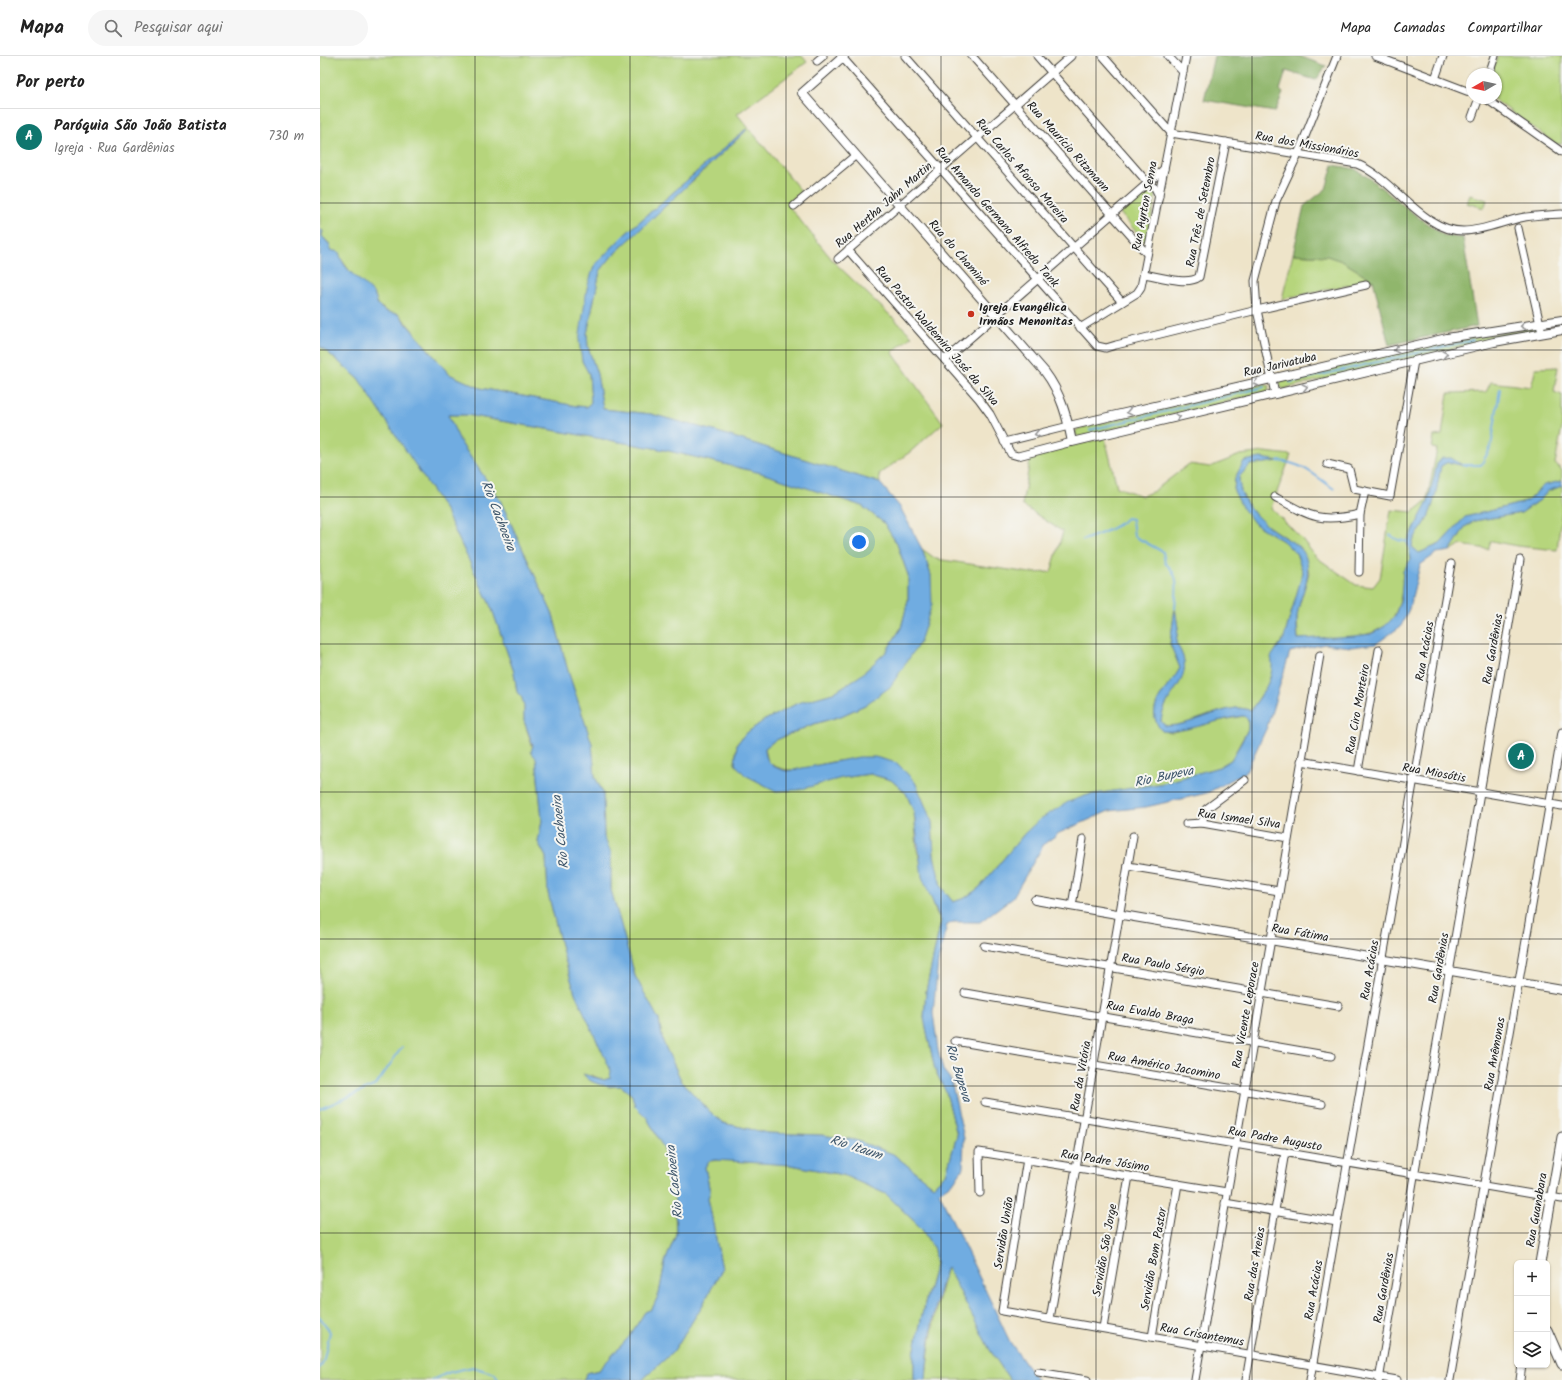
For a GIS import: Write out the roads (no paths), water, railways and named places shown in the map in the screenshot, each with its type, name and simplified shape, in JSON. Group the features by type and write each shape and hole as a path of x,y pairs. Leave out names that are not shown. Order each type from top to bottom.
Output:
{"main road":[{"name":"Rua Guanabara","path":"1541,1260 1562,1137"},
{"path":"1548,1332 1562,1364"}],"street":[{"path":"817,61 823,56"},
{"name":"Rua Carlos Afonso Moreira","path":"905,56 1122,302"},
{"name":"Rua Maurício Ritzmann","path":"972,56 1148,254"},
{"path":"1037,56 1148,183 1155,188 1159,196"},
{"name":"Rua Hertha Jahn Martin","path":"838,259 1071,56"},
{"path":"1103,56 1171,133"},
{"path":"1168,56 1182,72"},
{"name":"Rua Ayrton Senna","path":"1080,328 1139,291 1148,254 1186,56"},
{"path":"1275,394 1256,310 1255,281 1271,216 1280,191 1298,154 1337,56"},
{"path":"1375,56 1389,58 1435,79 1466,91"},
{"path":"1435,79 1443,56"},
{"path":"1491,68 1496,56"},
{"name":"Rua do Chaminé","path":"842,57 802,93 1052,380 1061,400 1072,442"},
{"name":"Rua Amando Germano Alfredo Tank","path":"842,57 1037,280 1097,346 1106,348 1256,310 1366,286"},
{"path":"1472,117 1477,104"},
{"path":"1494,104 1562,152"},
{"name":"Rua dos Missionários","path":"1171,133 1357,164 1365,168 1438,225 1452,230 1474,230 1520,218 1562,214"},
{"name":"Rua Três de Setembro","path":"1144,274 1184,281 1195,280 1199,277 1226,142"},
{"path":"794,206 856,155"},
{"path":"945,360 1164,169"},
{"path":"1518,228 1542,333"},
{"name":"Rua Pastor Waldemiro José da Silva","path":"848,250 985,407 1010,454 1018,456 1072,442"},
{"name":"Rua Jarivatuba","path":"1004,442 1447,338 1562,320"},
{"path":"1072,442 1414,361 1562,330"},
{"path":"1327,464 1349,469 1353,487 1390,496 1414,361"},
{"path":"1359,572 1360,514 1365,491"},
{"path":"1275,497 1301,512 1324,519 1336,519 1360,514"},
{"name":"Rua Gardênias","path":"1379,1378 1520,560"},
{"name":"Rua Acácias","path":"1310,1380 1451,564"},
{"name":"Rua Ciro Monteiro","path":"1358,771 1379,650"},
{"name":"Rua Vicente Leporace","path":"1195,1380 1320,655"},
{"name":"Rua Anêmonas","path":"1450,1380 1562,732"},
{"name":"Rua Miosótis","path":"1301,761 1562,806"},
{"path":"1202,823 1206,809 1245,780"},
{"name":"Rua Ismael Silva","path":"1186,824 1202,823 1288,838"},
{"name":"Rua da Vitória","path":"1050,1319 1133,836"},
{"path":"1072,906 1083,839"},
{"path":"1128,866 1279,891"},
{"name":"Rua Fátima","path":"1035,900 1562,990"},
{"name":"Rua Paulo Sérgio","path":"984,946 1338,1006"},
{"name":"Rua Evaldo Braga","path":"965,993 1331,1056"},
{"name":"Rua Américo Jacomino","path":"955,1041 1322,1104"},
{"name":"Rua Padre Augusto","path":"985,1102 1562,1199"},
{"name":"Rua Padre Jósimo","path":"980,1193 979,1152 1227,1192"},
{"name":"Rua das Areias","path":"1246,1380 1285,1152"},
{"name":"Servidão União","path":"1002,1311 1028,1159"},
{"name":"Servidão São Jorge","path":"1103,1328 1129,1176"},
{"name":"Servidão Bom Pastor","path":"1152,1337 1178,1184"},
{"path":"1225,1203 1337,1222"},
{"name":"Rua Crisantemus","path":"1002,1311 1397,1380"},
{"path":"1520,1380 1522,1368"},
{"path":"1042,1380 1038,1372 1087,1380"}],"water":[{"path":"746,129 747,130 613,255 600,271 587,334 588,347 597,374 603,409 651,414 714,431 880,483 900,507 922,549 931,575 932,604 920,642 890,687 865,705 841,716 811,725 774,741 765,748 765,753 766,758 771,764 787,771 859,757 875,757 897,763 915,782 932,822 934,855 941,887 953,902 965,898 979,888 1025,833 1040,819 1068,802 1088,795 1164,783 1219,767 1231,760 1248,729 1248,720 1244,716 1181,730 1162,731 1156,722 1155,714 1159,698 1180,668 1170,644 1175,607 1178,628 1176,643 1183,656 1184,666 1183,676 1163,711 1161,722 1166,726 1184,724 1218,712 1236,708 1251,710 1270,678 1272,671 1271,657 1284,638 1303,572 1296,553 1283,541 1255,524 1242,507 1234,491 1235,478 1244,461 1261,458 1279,461 1250,465 1239,477 1240,487 1243,497 1254,513 1269,527 1298,546 1305,554 1308,572 1299,604 1297,618 1298,639 1371,634 1385,626 1395,616 1401,598 1403,571 1411,559 1407,542 1428,502 1437,464 1442,458 1451,458 1464,466 1448,462 1441,466 1431,510 1425,523 1412,543 1412,547 1419,553 1440,544 1465,517 1526,502 1544,485 1562,481 1562,486 1548,491 1540,500 1521,513 1474,521 1465,527 1450,551 1437,553 1420,565 1409,609 1401,626 1376,644 1351,647 1324,644 1290,652 1267,727 1246,772 1207,793 1146,807 1109,811 1059,833 1044,844 1013,897 980,922 953,922 947,925 938,962 933,1013 938,1050 943,1070 951,1080 964,1138 963,1168 954,1182 939,1192 1010,1342 1037,1380 1010,1380 990,1350 947,1267 942,1281 932,1323 926,1380 914,1380 914,1354 923,1310 936,1264 934,1249 921,1228 886,1194 843,1175 791,1165 715,1160 709,1161 705,1167 710,1192 708,1198 722,1269 702,1306 673,1352 642,1380 583,1380 587,1373 599,1370 629,1337 645,1312 652,1309 659,1294 665,1262 676,1234 674,1182 665,1151 647,1118 635,1106 632,1095 621,1086 595,1083 586,1078 583,1074 604,1080 610,1078 611,1071 575,993 548,893 546,857 538,842 542,820 536,758 531,752 533,745 524,721 524,706 522,698 517,692 514,672 492,609 445,510 358,378 320,346 320,229 323,231 322,236 330,245 330,250 339,252 341,259 349,270 374,294 379,306 385,311 398,314 449,374 480,388 587,407 591,402 589,374 582,361 579,341 587,288 594,266 623,236","holes":["448,415 467,415 665,450 761,473 862,506 884,523 897,544 908,575 908,601 901,628 886,652 860,676 833,693 798,703 763,721 744,735 737,744 735,764 745,775 776,791 798,790 842,778 870,774 891,780 906,793 914,812 922,877 941,921 926,991 924,1018 935,1070 946,1092 957,1135 946,1174 933,1186 893,1154 855,1140 821,1135 767,1133 723,1123 708,1110 682,1082 663,1042 659,1020 635,976 611,890 611,853 604,837 603,793 595,777 592,744 568,671 553,615 500,500 461,443"]}],"waterway":[{"path":"1290,382 1473,340"},
{"path":"1090,430 1264,387"},
{"path":"1462,465 1481,465 1491,447 1500,389"},
{"path":"1278,461 1287,462 1302,467 1334,489"},
{"path":"1083,540 1100,534 1127,518 1132,519 1134,536 1163,552 1165,563 1170,568 1175,578 1175,609"},
{"path":"1390,535 1398,540 1409,542"},
{"path":"320,1109 376,1085 402,1047"},
{"path":"320,1317 330,1332 323,1363 320,1368"},
{"path":"432,1380 450,1372 473,1367 495,1374 498,1380"}],"place":[{"name":"Igreja Evangélica Irmãos Menonitas","path":"971,314"},
{"name":"Paróquia São João Batista","path":"1521,756"}],"water label":[{"name":"Rio Cachoeira","path":"498,516"},
{"name":"Rio Bupeva","path":"1164,777"},
{"name":"Rio Cachoeira","path":"561,832"},
{"name":"Rio Bupeva","path":"958,1073"},
{"name":"Rio Itaum","path":"856,1148"},
{"name":"Rio Cachoeira","path":"675,1182"}]}
